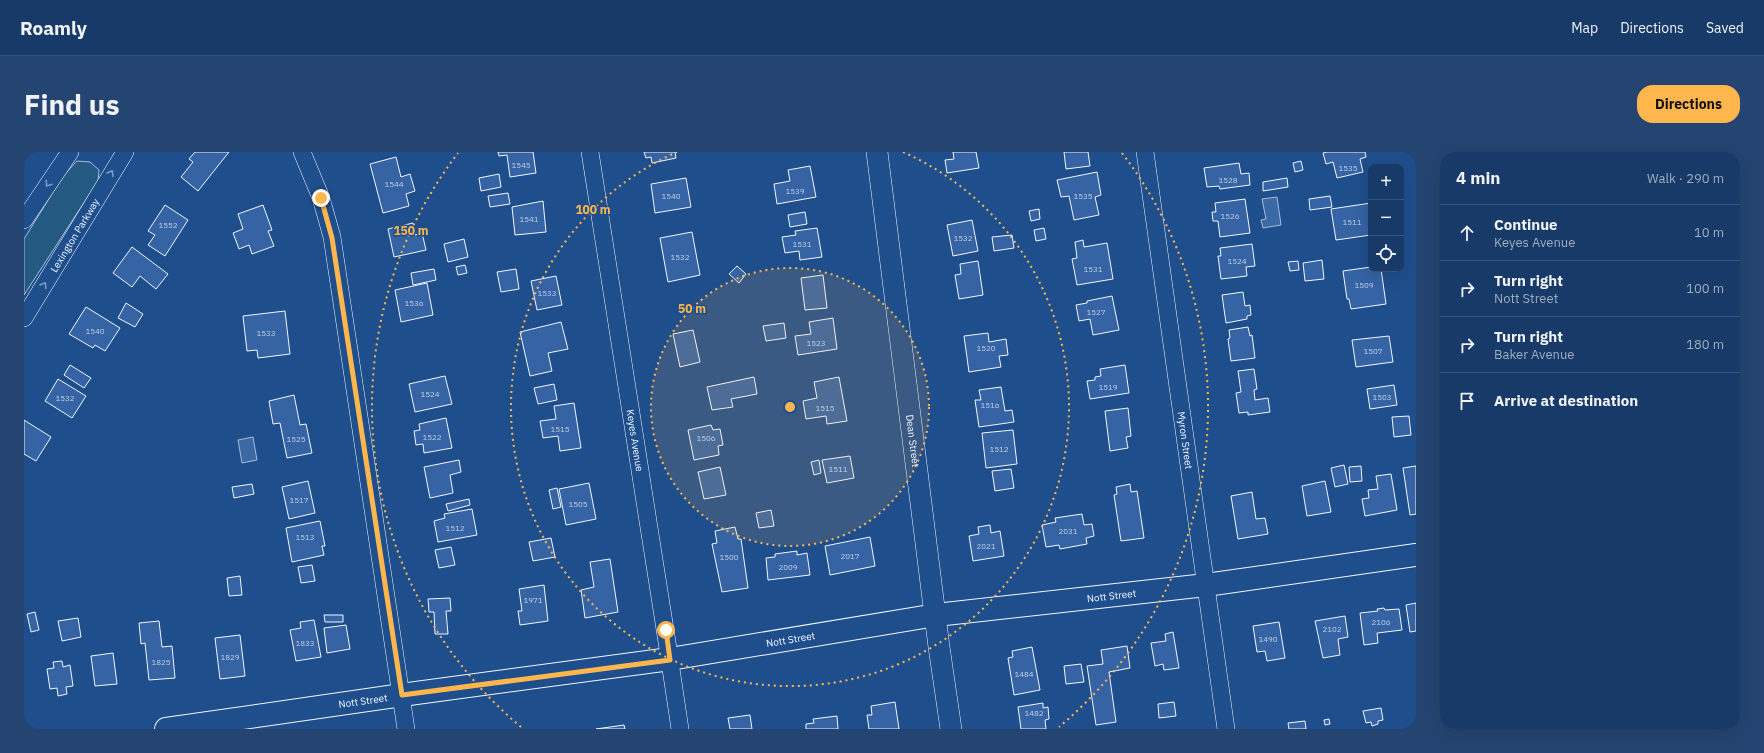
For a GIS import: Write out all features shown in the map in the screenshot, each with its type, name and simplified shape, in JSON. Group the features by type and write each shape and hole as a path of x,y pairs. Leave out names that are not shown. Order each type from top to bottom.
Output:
{"main road":[{"name":"Nott Street","path":"166,729 402,695 670,660 936,615 1206,585 1416,555"}],"street":[{"path":"24,220 70,152"},
{"path":"302,152 321,198 332,238 406,729"},
{"name":"Keyes Avenue","path":"590,152 680,729"},
{"name":"Dean Street","path":"877,152 951,729"},
{"name":"Myron Street","path":"1145,152 1226,729"},
{"name":"Lexington Parkway","path":"24,318 118,154"}],"shaded area":[{"path":"77,161 90,162 99,170 98,181 24,295 24,239 63,176"},
{"path":"1277,197 1281,225 1263,228 1261,220 1266,219 1262,199"},
{"path":"253,437 257,460 242,463 238,440"}],"building":[{"path":"195,152 229,152 198,191 181,177 193,162 189,159"},
{"path":"498,152 533,152 536,173 510,177 507,155 499,156"},
{"path":"644,152 675,152 676,158 652,163 651,157 646,158"},
{"path":"953,152 976,152 979,168 947,173 945,160 954,159"},
{"path":"1064,152 1088,152 1090,166 1066,169"},
{"path":"1365,152 1366,157 1360,159 1363,172 1337,178 1333,162 1326,164 1323,153"},
{"path":"396,157 401,177 410,174 415,191 406,194 409,206 383,213 370,164"},
{"path":"1301,161 1303,170 1295,172 1293,163"},
{"path":"1239,163 1241,174 1249,173 1250,185 1220,189 1219,186 1207,187 1204,168"},
{"path":"810,166 816,197 777,204 774,184 790,181 788,170"},
{"path":"1097,172 1101,195 1095,197 1099,215 1074,220 1069,196 1061,197 1057,180"},
{"path":"499,174 501,187 481,191 479,178"},
{"path":"686,178 691,207 655,213 651,184"},
{"path":"1287,178 1288,187 1263,191 1263,182"},
{"path":"508,193 510,204 490,207 488,196"},
{"path":"1330,196 1332,207 1310,210 1309,199"},
{"path":"1245,199 1250,233 1220,237 1218,221 1213,221 1212,212 1216,212 1215,203"},
{"path":"543,201 546,232 515,235 512,207"},
{"path":"1368,203 1368,235 1336,240 1331,209"},
{"path":"165,205 188,220 165,256 148,245 155,235 148,231"},
{"path":"263,205 272,230 268,231 274,246 252,254 249,245 239,249 233,233 243,229 238,214"},
{"path":"1039,209 1040,219 1031,221 1029,211"},
{"path":"805,212 807,224 790,227 788,215"},
{"path":"972,220 978,251 953,256 947,225"},
{"path":"413,223 415,235 422,233 426,250 394,257 388,229"},
{"path":"817,228 822,257 800,260 799,251 785,253 782,237 796,235 795,231"},
{"path":"1044,228 1046,239 1036,241 1034,230"},
{"path":"692,232 700,275 668,282 660,238"},
{"path":"1012,235 1014,248 994,251 992,237"},
{"path":"464,239 468,257 448,262 444,244"},
{"path":"1083,240 1084,247 1107,243 1113,279 1077,285 1072,259 1077,258 1075,242"},
{"path":"1252,244 1255,266 1246,267 1247,276 1221,279 1218,256 1221,256 1220,248"},
{"path":"132,247 168,274 156,289 140,276 132,287 113,273"},
{"path":"1322,260 1324,279 1305,281 1303,263"},
{"path":"978,261 983,295 959,299 955,275 961,274 960,264"},
{"path":"1298,261 1299,270 1290,271 1288,262"},
{"path":"465,265 467,273 458,275 456,267"},
{"path":"737,266 746,274 739,283 729,274"},
{"path":"1368,267 1368,272 1381,272 1386,304 1351,309 1349,299 1347,299 1343,271"},
{"path":"434,269 436,280 413,285 411,273"},
{"path":"516,269 519,289 501,292 497,272"},
{"path":"823,275 827,308 805,310 801,278"},
{"path":"556,276 562,305 537,310 531,281"},
{"path":"427,283 433,315 401,322 395,290"},
{"path":"1243,292 1245,306 1250,305 1251,315 1247,316 1247,319 1226,323 1222,295"},
{"path":"1112,296 1119,330 1093,335 1090,319 1079,321 1076,305 1087,303 1087,301"},
{"path":"126,303 143,314 135,327 118,318"},
{"path":"86,307 120,328 105,351 95,345 93,348 69,334"},
{"path":"285,311 290,354 258,358 257,350 247,351 243,316"},
{"path":"833,318 837,349 798,355 795,336 811,334 809,322"},
{"path":"561,322 568,349 548,353 552,371 530,376 520,332"},
{"path":"784,323 786,338 766,341 763,326"},
{"path":"1248,327 1250,336 1252,335 1255,358 1231,361 1228,339 1230,338 1229,330"},
{"path":"693,330 700,362 680,367 673,334"},
{"path":"988,333 989,342 1006,339 1008,355 999,356 1001,367 969,372 964,336"},
{"path":"1389,336 1393,362 1356,367 1352,340"},
{"path":"70,365 91,378 84,388 64,375"},
{"path":"1125,365 1129,393 1090,399 1087,381 1095,380 1095,377 1101,376 1100,369"},
{"path":"1254,369 1257,389 1254,390 1255,400 1268,398 1270,412 1248,415 1248,412 1239,413 1236,393 1241,392 1238,371"},
{"path":"445,376 452,404 415,412 409,384"},
{"path":"754,377 757,394 731,399 733,407 712,410 707,387"},
{"path":"839,377 847,421 827,424 826,416 806,419 803,401 817,398 814,382"},
{"path":"58,379 86,396 72,418 45,401"},
{"path":"554,384 557,400 538,404 534,388"},
{"path":"1394,385 1397,405 1370,409 1367,389"},
{"path":"1001,387 1005,411 1012,410 1014,422 979,427 975,400 981,400 979,390"},
{"path":"294,395 300,425 306,424 312,453 287,458 280,423 273,424 269,401"},
{"path":"574,403 581,448 560,451 558,436 543,438 540,421 556,419 554,406"},
{"path":"1128,408 1131,436 1126,437 1128,448 1110,451 1105,411"},
{"path":"1409,416 1411,435 1394,437 1392,417"},
{"path":"446,418 452,448 424,453 423,444 416,445 414,431 420,430 419,424"},
{"path":"24,420 51,437 36,461 24,454"},
{"path":"711,425 713,430 720,429 723,445 718,446 719,455 694,460 688,430"},
{"path":"1013,430 1017,464 986,468 982,433"},
{"path":"850,456 854,478 827,483 822,460"},
{"path":"459,460 461,472 450,475 453,493 430,498 424,467"},
{"path":"819,460 821,473 814,475 811,462"},
{"path":"1344,465 1348,484 1335,487 1331,468"},
{"path":"1361,466 1362,481 1350,482 1349,467"},
{"path":"1416,466 1416,514 1410,515 1403,468"},
{"path":"720,467 726,495 704,499 698,472"},
{"path":"1011,469 1014,488 995,491 992,471"},
{"path":"1391,474 1397,510 1365,516 1362,499 1369,498 1368,490 1378,489 1376,476"},
{"path":"308,481 315,513 289,519 282,487"},
{"path":"1325,481 1331,512 1307,516 1302,486"},
{"path":"589,483 596,519 566,525 559,489"},
{"path":"252,484 254,494 234,498 232,487"},
{"path":"1130,484 1131,492 1137,491 1144,538 1121,541 1114,495 1117,494 1116,487"},
{"path":"557,488 561,507 553,509 549,490"},
{"path":"1252,492 1256,519 1265,518 1268,534 1238,539 1231,496"},
{"path":"469,499 470,505 448,511 446,504"},
{"path":"472,509 477,535 438,542 434,521 445,518 444,514"},
{"path":"771,510 774,526 759,528 756,513"},
{"path":"1082,514 1084,525 1092,524 1094,536 1086,538 1087,544 1060,549 1059,545 1046,547 1042,525 1056,522 1055,518"},
{"path":"320,521 325,546 322,546 324,555 292,562 286,528"},
{"path":"990,525 991,533 1000,531 1004,556 973,561 969,536 979,534 978,527"},
{"path":"735,527 738,539 741,539 748,588 722,592 712,544 717,543 715,531"},
{"path":"870,537 875,566 830,575 825,546"},
{"path":"551,538 555,557 533,561 529,542"},
{"path":"451,547 455,565 439,568 435,550"},
{"path":"797,551 797,555 807,553 810,575 768,580 766,558 775,557 775,554"},
{"path":"610,559 618,612 585,618 581,590 594,587 590,562"},
{"path":"312,565 315,581 301,583 298,567"},
{"path":"240,576 242,595 229,596 227,578"},
{"path":"544,585 548,621 520,625 518,611 522,611 519,589"},
{"path":"450,598 451,611 446,611 448,634 435,634 434,612 429,612 428,599"},
{"path":"1416,603 1416,631 1410,632 1406,605"},
{"path":"1384,608 1385,610 1399,609 1402,630 1377,633 1378,643 1364,645 1360,613 1378,611 1377,609"},
{"path":"35,612 39,630 31,632 27,614"},
{"path":"324,615 343,615 343,622 325,622"},
{"path":"1345,616 1348,637 1338,639 1340,655 1323,658 1315,621"},
{"path":"78,618 81,637 62,641 58,621"},
{"path":"314,620 321,657 296,661 290,630 301,628 300,622"},
{"path":"159,621 162,647 172,646 175,678 149,680 145,643 141,644 139,623"},
{"path":"1279,622 1285,658 1267,661 1265,651 1257,652 1253,626"},
{"path":"346,625 350,649 327,653 324,628"},
{"path":"1173,632 1179,668 1164,670 1163,664 1155,666 1151,643 1166,641 1165,634"},
{"path":"240,635 245,676 220,679 215,638"},
{"path":"1127,646 1130,668 1109,672 1116,722 1096,725 1087,666 1103,664 1101,650"},
{"path":"1032,647 1040,690 1014,695 1008,658 1013,657 1012,651"},
{"path":"113,653 117,684 95,686 91,656"},
{"path":"62,661 63,667 70,665 73,686 66,687 67,694 58,696 57,688 50,689 47,669 54,668 53,662"},
{"path":"1081,664 1084,682 1066,684 1064,666"},
{"path":"895,702 899,729 869,729 867,715 872,715 871,706"},
{"path":"1174,702 1176,716 1159,718 1158,704"},
{"path":"1043,703 1043,708 1048,707 1049,719 1045,720 1046,729 1021,729 1018,707"},
{"path":"1381,708 1383,720 1378,721 1378,724 1372,726 1371,722 1366,723 1363,711"},
{"path":"750,715 752,729 730,729 728,718"},
{"path":"837,716 838,729 806,729 806,724 814,723 813,719"},
{"path":"1329,719 1330,724 1325,725 1324,720"},
{"path":"1305,721 1306,729 1289,729 1288,723"},
{"path":"624,725 625,729 596,729"}],"route":[{"path":"321,198 332,238 402,695 670,660 666,630"}]}
